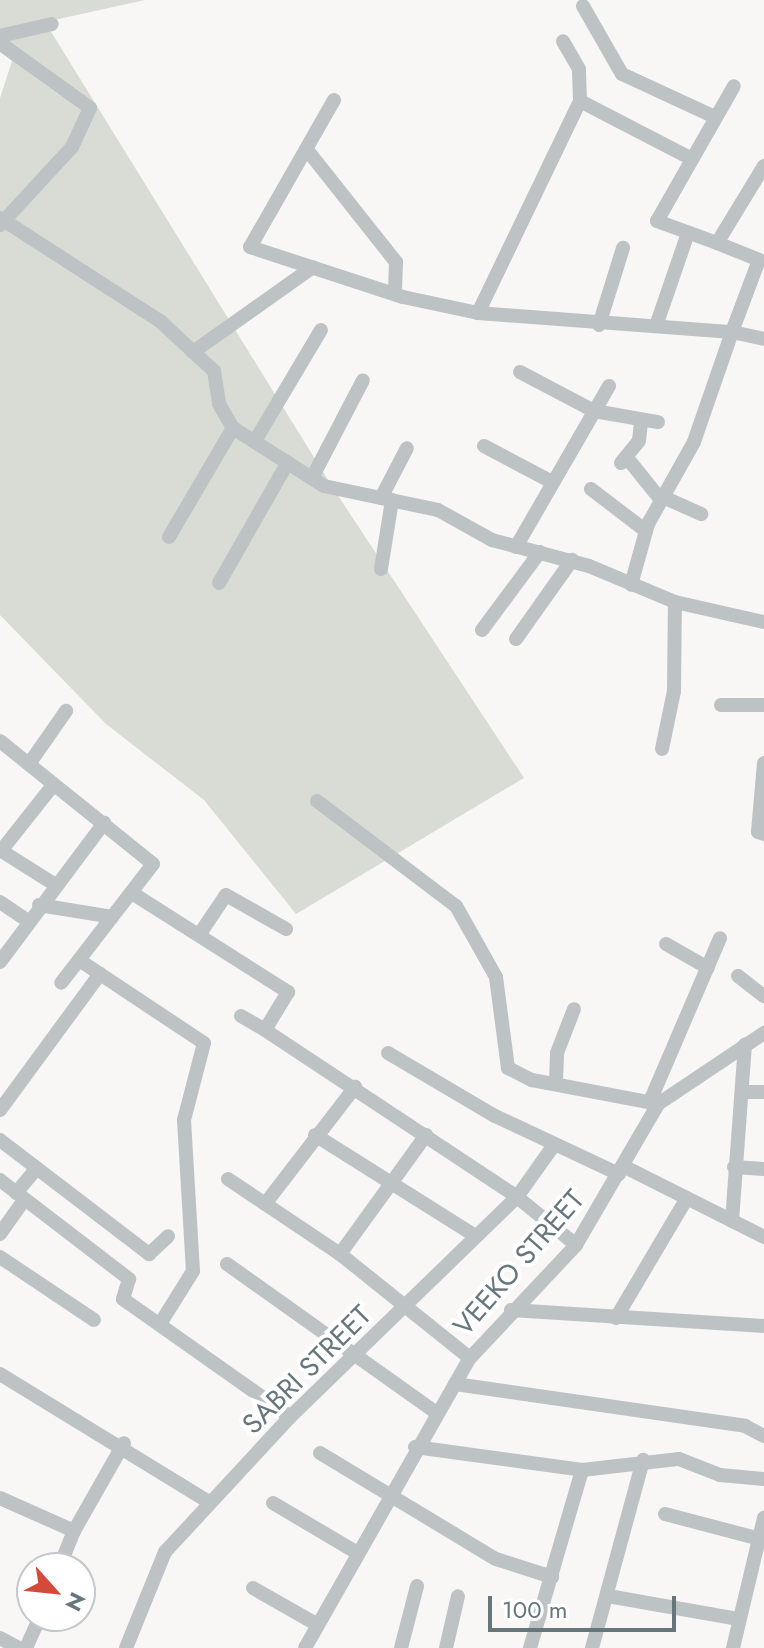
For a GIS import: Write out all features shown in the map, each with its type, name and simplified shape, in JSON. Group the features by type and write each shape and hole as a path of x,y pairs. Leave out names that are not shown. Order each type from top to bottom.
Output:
{"street":[{"path":"583,6 622,74 715,117"},
{"path":"0,36 52,24"},
{"path":"478,313 580,101 579,69 563,41"},
{"path":"0,43 90,108 72,147 1,221 160,321 214,371 219,404 233,428 312,478 438,510 516,547 572,560 675,602 764,622"},
{"path":"631,585 646,531 694,442 759,260 657,221 690,158 734,86"},
{"path":"334,100 308,151 250,247 395,294 478,313 599,325 732,332 764,339"},
{"path":"580,101 690,158"},
{"path":"308,151 396,262 395,294"},
{"path":"717,243 764,166"},
{"path":"656,326 688,233"},
{"path":"599,325 623,248"},
{"path":"193,352 313,267"},
{"path":"255,441 321,330"},
{"path":"520,372 594,411 641,422 658,422"},
{"path":"312,478 363,380"},
{"path":"516,547 609,386"},
{"path":"641,422 625,461 662,498 701,514"},
{"path":"169,537 233,428"},
{"path":"484,446 552,482"},
{"path":"381,569 386,499 407,448"},
{"path":"219,583 288,462"},
{"path":"591,489 646,531"},
{"path":"482,630 540,552"},
{"path":"516,639 572,560"},
{"path":"662,749 674,691 675,602"},
{"path":"721,705 764,705"},
{"path":"29,764 66,711"},
{"path":"0,741 152,859 132,893 61,983"},
{"path":"764,763 758,832 764,834"},
{"path":"54,784 0,851 54,884"},
{"path":"317,801 456,906 496,977 502,1060 515,1075 654,1102 720,938"},
{"path":"0,962 54,884 104,823"},
{"path":"132,893 288,992 265,1030"},
{"path":"199,935 226,895 286,929"},
{"path":"0,902 28,921"},
{"path":"39,905 112,917"},
{"path":"666,944 708,968"},
{"path":"79,960 204,1043 184,1120 193,1271 160,1324"},
{"path":"0,1110 100,974"},
{"path":"738,976 764,996"},
{"path":"556,1083 557,1053 574,1009"},
{"path":"241,1016 355,1087 517,1197 576,1245"},
{"name":"VEEKO STREET","path":"305,1648 387,1496 470,1358 511,1310 576,1245 621,1170 654,1102 764,1033"},
{"path":"732,1221 745,1044"},
{"path":"388,1053 554,1145 687,1198 764,1237"},
{"path":"265,1204 315,1135 355,1087"},
{"path":"742,1092 764,1092"},
{"path":"315,1135 474,1235"},
{"path":"340,1254 426,1135"},
{"path":"0,1140 35,1170 149,1254 168,1236"},
{"name":"SABRI STREET","path":"126,1648 152,1573 209,1502 290,1417 360,1354 474,1235 517,1197 554,1145"},
{"path":"734,1167 764,1169"},
{"path":"0,1234 35,1170"},
{"path":"228,1179 340,1254 470,1358"},
{"path":"0,1180 129,1279 123,1299 290,1417"},
{"path":"616,1318 687,1198"},
{"path":"0,1257 94,1320"},
{"path":"227,1264 360,1354 437,1413"},
{"path":"511,1310 764,1326"},
{"path":"0,1374 124,1443 209,1502"},
{"path":"455,1384 745,1426 764,1436"},
{"path":"65,1552 74,1531 124,1443"},
{"path":"415,1447 582,1470 643,1460 679,1459 720,1475 764,1479"},
{"path":"320,1453 496,1559 552,1577"},
{"path":"592,1648 643,1460"},
{"path":"530,1648 582,1470"},
{"path":"0,1498 74,1531"},
{"path":"273,1503 356,1552"},
{"path":"665,1514 761,1540"},
{"path":"733,1648 764,1518"},
{"path":"401,1648 417,1586"},
{"path":"253,1588 316,1624"},
{"path":"446,1648 458,1596"},
{"path":"608,1596 739,1619"},
{"path":"0,1638 19,1648"}],"shaded area":[{"path":"0,0 145,0 45,22 333,488 524,778 296,914 204,800 106,724 0,615 0,98 12,61 0,52"}]}
